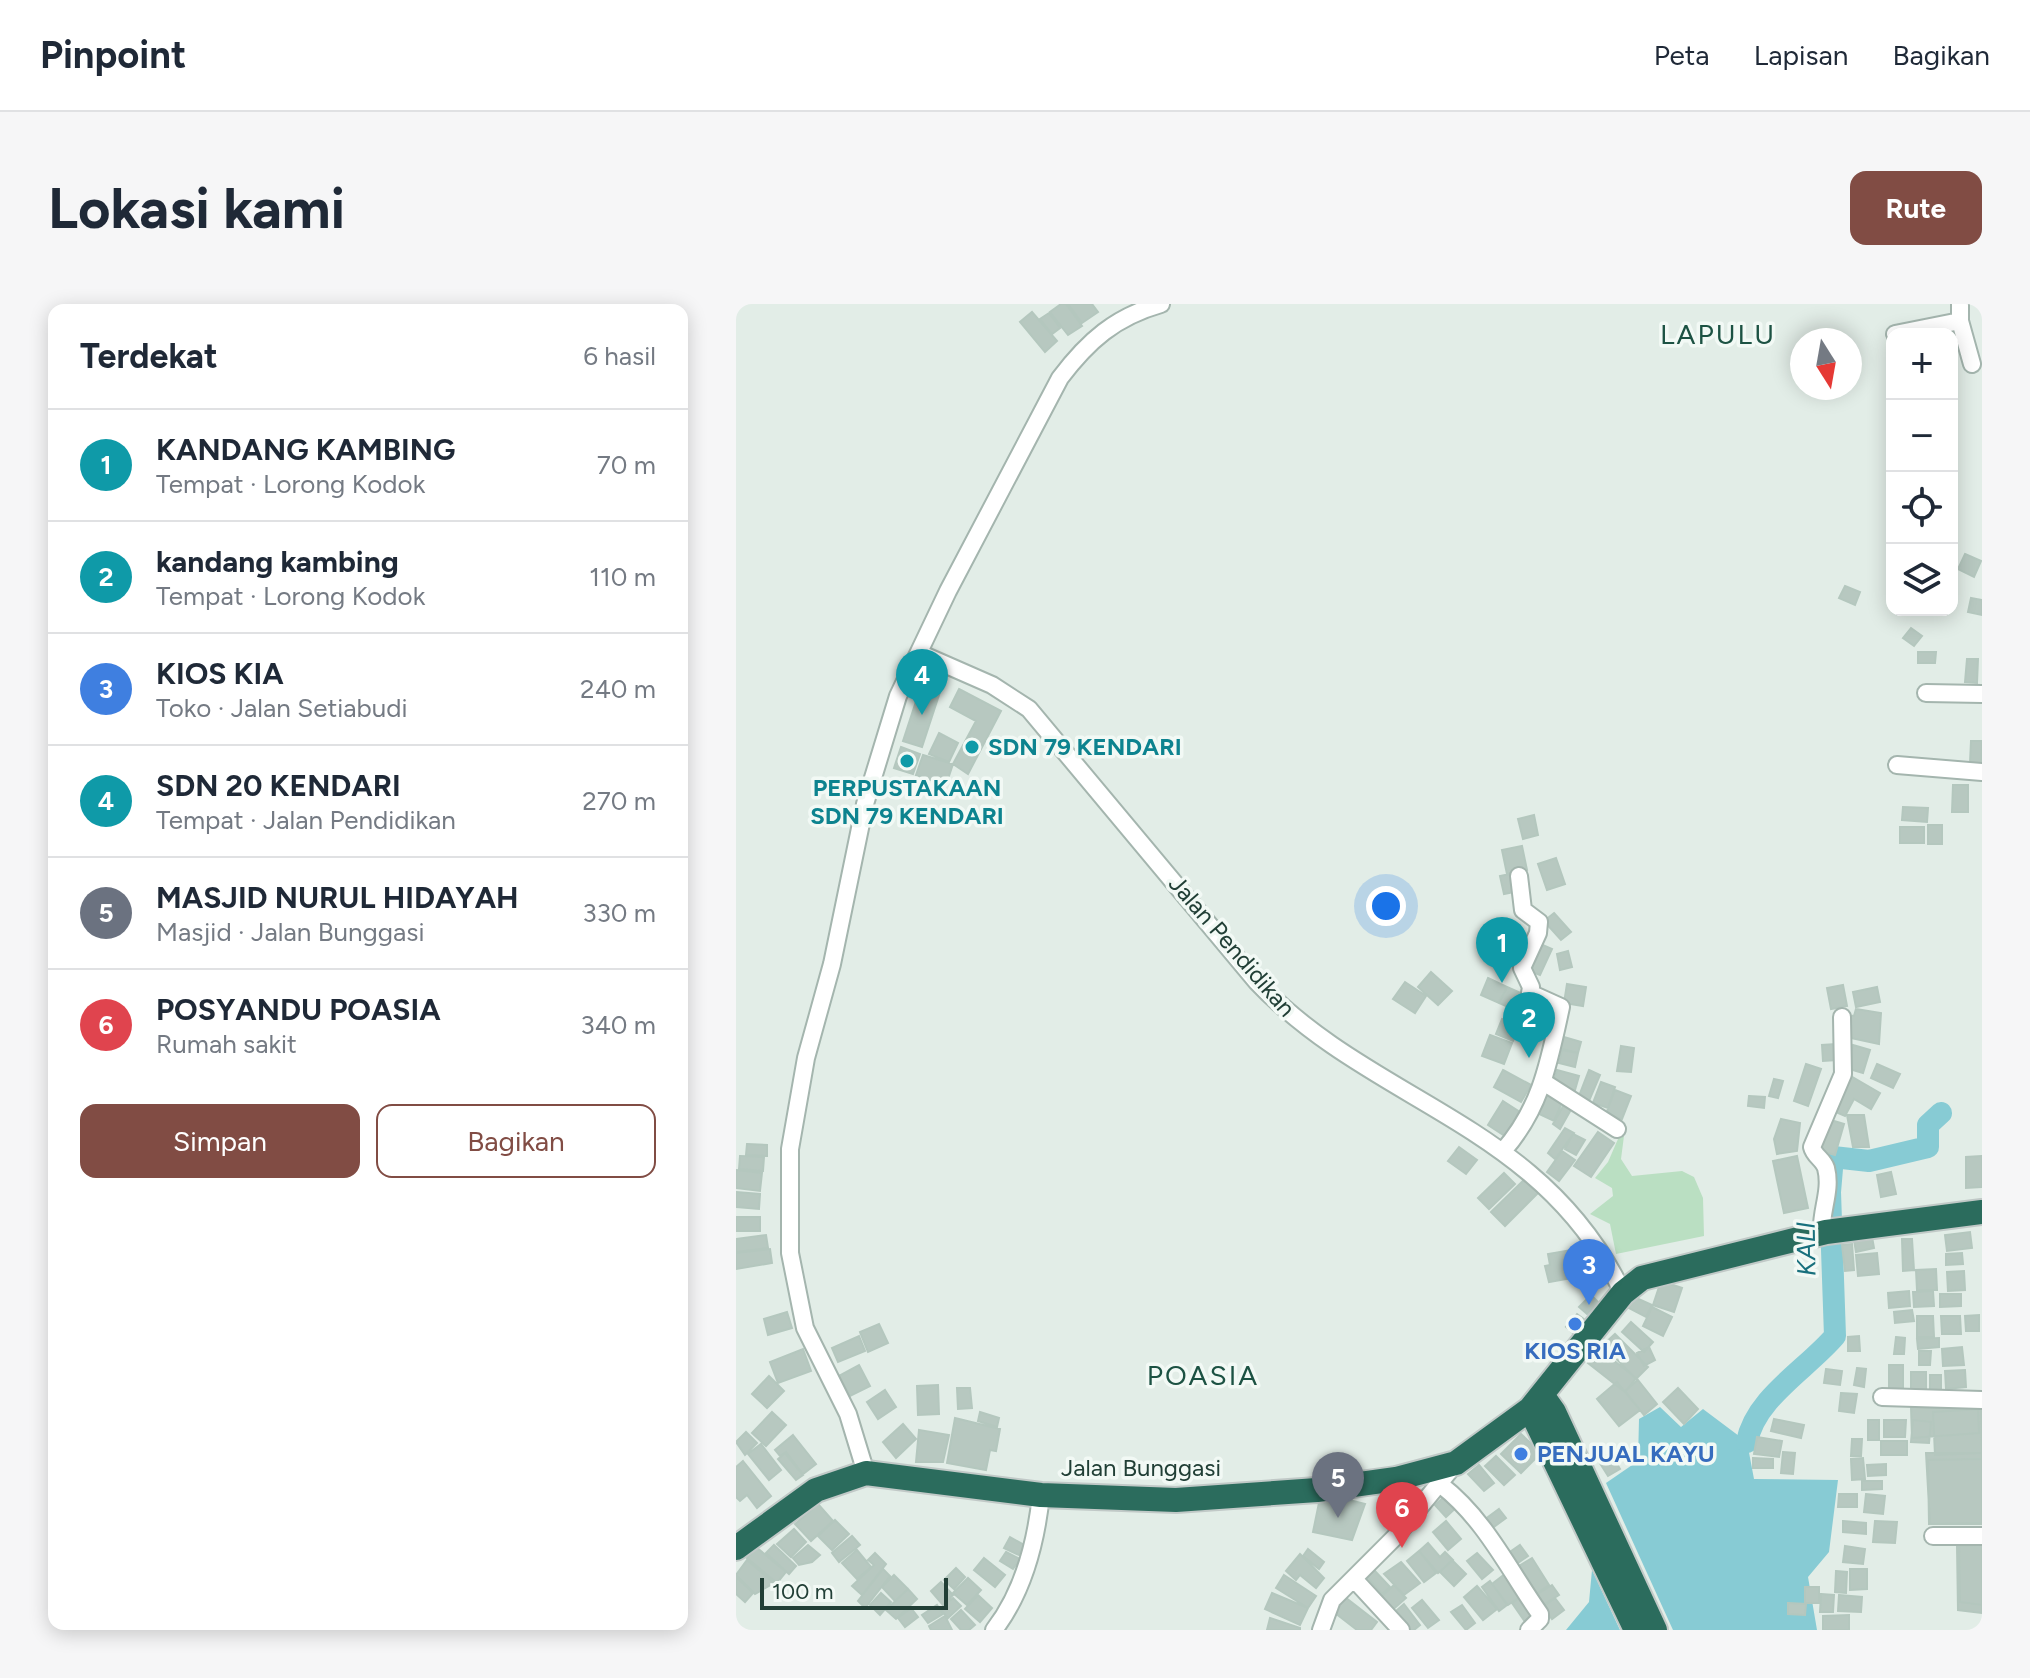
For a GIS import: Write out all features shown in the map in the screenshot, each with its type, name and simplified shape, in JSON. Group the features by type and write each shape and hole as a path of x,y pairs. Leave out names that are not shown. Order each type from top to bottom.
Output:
{"highway":[{"path":"1623,1293 1642,1278 1828,1231 1982,1212"},
{"name":"Jalan Bunggasi","path":"736,1548 816,1490 839,1479 866,1473 1041,1495 1129,1501 1260,1494 1396,1479 1456,1463 1536,1402 1623,1293"},
{"path":"1536,1402 1655,1630"},
{"path":"1578,1486 1636,1630"}],"street":[{"path":"866,1473 848,1414 805,1328 790,1253 790,1149 806,1058 832,964 865,804 898,696 967,553 1060,378 1083,348 1108,326 1161,304"},
{"path":"1914,328 1960,313 1972,364"},
{"name":"Jalan Pendidikan","path":"919,653 992,685 1029,709 1257,982 1289,1016 1522,1165 1575,1215 1623,1293"},
{"path":"1926,693 1982,694"},
{"path":"1897,765 1982,772"},
{"path":"1503,1151 1526,1123 1545,1083 1561,1007 1530,993 1531,987 1522,968 1538,933 1539,922 1523,910 1519,876"},
{"path":"1828,1231 1822,1220 1827,1212 1827,1173 1812,1147 1843,1074 1842,1017"},
{"path":"1545,1083 1617,1129"},
{"path":"1882,1397 1982,1400"},
{"path":"1321,1630 1332,1600 1441,1485 1456,1463"},
{"path":"1441,1485 1497,1545 1505,1565 1540,1614 1540,1619 1529,1630"},
{"path":"994,1630 1005,1616 1032,1552 1041,1495"},
{"path":"1933,1536 1982,1536"},
{"path":"1354,1579 1401,1630"}],"green space":[{"path":"1624,1136 1621,1159 1632,1176 1682,1171 1694,1177 1703,1198 1704,1236 1616,1254 1610,1224 1590,1214 1613,1196 1612,1188 1595,1178 1608,1162 1618,1139"}],"water":[{"path":"1660,1407 1681,1427 1703,1409 1747,1442 1754,1479 1838,1480 1829,1552 1808,1577 1817,1630 1673,1630 1606,1483 1638,1461 1639,1419"},
{"path":"1592,1570 1620,1630 1566,1630 1589,1602"}],"building":[{"path":"1066,304 1082,326 1068,335 1050,312"},
{"path":"1068,304 1092,304 1098,312 1082,323"},
{"path":"1032,312 1057,341 1045,352 1020,322"},
{"path":"1049,313 1060,328 1052,334 1040,319"},
{"path":"1965,554 1981,561 1974,577 1958,569"},
{"path":"1845,586 1860,592 1855,605 1839,598"},
{"path":"1971,598 1982,600 1982,615 1968,612"},
{"path":"1911,628 1922,636 1914,646 1903,638"},
{"path":"1918,652 1936,652 1935,663 1918,663"},
{"path":"1967,659 1978,659 1977,683 1965,682"},
{"path":"922,683 941,689 922,747 903,741"},
{"name":"SDN 79 KENDARI","path":"959,689 1001,711 968,774 953,764 976,721 950,707"},
{"path":"939,733 958,743 949,762 929,754"},
{"path":"1971,741 1982,741 1981,764 1970,763"},
{"name":"PERPUSTAKAAN SDN 79 KENDARI","path":"901,747 920,754 913,774 894,768"},
{"name":"SDN 79 KENDARI","path":"923,755 953,764 946,785 916,775"},
{"path":"1953,785 1968,785 1968,812 1952,812"},
{"path":"1903,807 1928,808 1927,822 1902,820"},
{"path":"1534,815 1538,835 1523,839 1518,819"},
{"path":"1928,825 1942,825 1942,844 1928,844"},
{"path":"1900,827 1924,827 1924,843 1900,843"},
{"path":"1522,846 1527,870 1507,874 1502,850"},
{"path":"1556,858 1565,884 1547,890 1538,864"},
{"path":"1515,873 1519,891 1504,894 1500,876"},
{"path":"1554,913 1571,932 1561,940 1544,921"},
{"path":"1509,928 1521,935 1516,945 1503,938"},
{"path":"1495,939 1515,953 1504,967 1484,953"},
{"path":"1538,943 1552,949 1540,975 1527,970"},
{"path":"1568,951 1572,967 1560,970 1557,954"},
{"path":"1431,972 1452,991 1438,1005 1418,987"},
{"path":"1488,978 1507,987 1499,1003 1481,995"},
{"path":"1405,982 1426,996 1415,1013 1393,999"},
{"path":"1567,984 1586,987 1583,1006 1564,1003"},
{"path":"1843,985 1847,1006 1831,1009 1827,988"},
{"path":"1507,987 1530,997 1522,1013 1499,1003"},
{"path":"1877,987 1880,1002 1856,1007 1853,992"},
{"path":"1536,998 1554,1003 1549,1023 1531,1019"},
{"path":"1856,1009 1881,1013 1879,1044 1846,1037 1846,1015 1854,1016"},
{"path":"1502,1019 1519,1026 1513,1041 1496,1034"},
{"path":"1490,1035 1512,1043 1504,1064 1482,1056"},
{"path":"1557,1035 1581,1042 1578,1053 1554,1047"},
{"path":"1836,1044 1837,1060 1823,1061 1822,1045"},
{"path":"1853,1045 1870,1050 1863,1073 1846,1068"},
{"path":"1621,1046 1634,1048 1631,1072 1617,1071"},
{"path":"1562,1050 1578,1053 1575,1067 1559,1063"},
{"path":"1806,1064 1821,1069 1808,1106 1794,1101"},
{"path":"1877,1064 1900,1074 1893,1088 1871,1078"},
{"path":"1503,1070 1531,1085 1521,1102 1494,1087"},
{"path":"1557,1070 1579,1076 1575,1090 1553,1084"},
{"path":"1589,1070 1600,1075 1589,1101 1579,1096"},
{"path":"1849,1075 1880,1093 1871,1109 1854,1099 1845,1116 1831,1110"},
{"path":"1774,1079 1783,1081 1778,1098 1769,1096"},
{"path":"1601,1082 1615,1087 1608,1108 1593,1103"},
{"path":"1545,1090 1564,1098 1554,1121 1535,1112"},
{"path":"1615,1090 1631,1096 1622,1119 1606,1114"},
{"path":"1749,1096 1765,1097 1764,1108 1748,1106"},
{"path":"1503,1101 1520,1112 1505,1136 1488,1125"},
{"path":"1566,1101 1573,1106 1560,1129 1553,1124"},
{"path":"1847,1115 1864,1115 1869,1147 1853,1147"},
{"path":"1824,1118 1844,1124 1835,1155 1815,1149"},
{"path":"1781,1119 1800,1123 1797,1151 1777,1154 1774,1139"},
{"path":"1565,1128 1574,1133 1555,1159 1548,1153"},
{"path":"1598,1132 1614,1143 1591,1177 1574,1166"},
{"path":"1573,1134 1585,1140 1576,1155 1565,1149"},
{"path":"747,1144 767,1145 767,1156 746,1155"},
{"path":"1459,1147 1477,1160 1466,1174 1448,1161"},
{"path":"1562,1151 1575,1160 1559,1181 1547,1172"},
{"path":"740,1156 764,1157 763,1171 739,1169"},
{"path":"1797,1156 1808,1208 1784,1213 1773,1161"},
{"path":"1982,1156 1982,1187 1966,1188 1966,1157"},
{"path":"736,1170 762,1173 760,1191 736,1188"},
{"path":"1891,1172 1896,1194 1881,1197 1877,1175"},
{"path":"1504,1173 1515,1184 1489,1209 1478,1198"},
{"path":"1526,1178 1539,1192 1505,1226 1491,1212"},
{"path":"736,1192 760,1194 759,1209 736,1207"},
{"path":"736,1217 760,1217 760,1231 736,1231"},
{"path":"1970,1232 1972,1248 1947,1251 1945,1235"},
{"path":"766,1235 768,1248 736,1252 736,1239"},
{"path":"1872,1237 1874,1248 1856,1252 1854,1240"},
{"path":"1902,1239 1912,1239 1914,1270 1903,1271"},
{"path":"1852,1244 1854,1270 1845,1271 1842,1245"},
{"path":"770,1249 772,1263 736,1269 736,1253"},
{"path":"1578,1249 1583,1276 1549,1282 1545,1266 1550,1265 1548,1254"},
{"path":"1877,1253 1879,1274 1858,1276 1856,1255"},
{"path":"1962,1253 1963,1264 1946,1265 1946,1254"},
{"path":"1936,1269 1937,1290 1917,1290 1916,1270"},
{"path":"1964,1271 1965,1290 1948,1291 1947,1272"},
{"path":"1661,1281 1682,1288 1674,1312 1653,1305"},
{"path":"1909,1291 1910,1306 1889,1308 1888,1293"},
{"path":"1933,1291 1934,1306 1914,1307 1913,1292"},
{"path":"1940,1294 1961,1294 1961,1306 1940,1307"},
{"path":"1591,1295 1599,1303 1587,1314 1579,1307"},
{"path":"1634,1297 1652,1305 1646,1317 1629,1308"},
{"path":"1652,1307 1672,1317 1663,1336 1643,1326"},
{"path":"1912,1310 1914,1321 1895,1323 1894,1312"},
{"path":"787,1312 792,1328 768,1335 764,1319"},
{"name":"KIOS RIA","path":"1577,1314 1585,1320 1574,1334 1566,1327"},
{"path":"1979,1315 1979,1331 1966,1331 1965,1316"},
{"path":"1917,1316 1933,1316 1934,1337 1917,1337"},
{"path":"1941,1316 1960,1316 1961,1334 1942,1334"},
{"path":"1631,1322 1653,1342 1644,1352 1622,1332"},
{"path":"879,1324 888,1343 868,1352 860,1332"},
{"path":"1615,1334 1648,1367 1636,1379 1603,1345"},
{"path":"859,1336 865,1351 838,1362 832,1348"},
{"path":"1859,1336 1860,1351 1848,1351 1848,1337"},
{"path":"1896,1337 1905,1338 1904,1354 1894,1354"},
{"path":"1939,1338 1939,1347 1918,1349 1917,1339"},
{"path":"1649,1347 1655,1360 1644,1366 1637,1353"},
{"path":"1962,1347 1964,1365 1943,1366 1942,1349"},
{"path":"803,1349 811,1371 778,1383 770,1362"},
{"path":"1599,1349 1636,1378 1625,1392 1588,1363"},
{"path":"1919,1351 1931,1351 1930,1365 1919,1365"},
{"path":"859,1365 870,1386 850,1396 839,1376"},
{"path":"1889,1365 1903,1365 1903,1389 1889,1388"},
{"path":"1857,1368 1866,1369 1864,1387 1854,1385"},
{"path":"1826,1369 1842,1371 1840,1385 1824,1383"},
{"path":"1965,1370 1966,1387 1946,1389 1945,1371"},
{"path":"1911,1372 1926,1372 1926,1396 1911,1396"},
{"path":"1930,1375 1941,1375 1941,1394 1930,1395"},
{"path":"769,1376 784,1391 767,1408 752,1394"},
{"path":"1638,1380 1657,1404 1644,1415 1625,1391"},
{"path":"1617,1382 1640,1410 1619,1426 1597,1399"},
{"path":"938,1385 939,1414 918,1415 917,1386"},
{"path":"957,1388 970,1388 972,1408 958,1409"},
{"path":"1678,1388 1698,1409 1684,1424 1663,1402"},
{"path":"885,1390 896,1407 878,1419 867,1402"},
{"path":"1841,1393 1857,1394 1854,1413 1839,1411"},
{"path":"1911,1407 1978,1409 1979,1433 1912,1438"},
{"path":"1981,1409 1982,1453 1935,1455 1933,1412"},
{"path":"772,1412 786,1425 766,1446 752,1433"},
{"path":"980,1412 999,1418 997,1427 978,1421"},
{"path":"955,1418 1000,1429 996,1451 990,1450 986,1470 947,1463"},
{"path":"1774,1419 1804,1425 1801,1438 1771,1431"},
{"path":"1868,1420 1879,1420 1879,1440 1868,1440"},
{"path":"1884,1420 1906,1420 1905,1437 1884,1437"},
{"path":"1913,1420 1931,1422 1929,1443 1911,1442"},
{"path":"903,1424 916,1439 896,1458 883,1442"},
{"path":"919,1430 949,1435 943,1462 916,1462"},
{"path":"746,1432 757,1443 745,1455 736,1442"},
{"name":"PENJUAL KAYU","path":"1521,1434 1541,1453 1521,1473 1501,1454"},
{"path":"793,1435 816,1464 803,1474 786,1452 780,1456 775,1450"},
{"path":"1757,1437 1782,1441 1779,1457 1754,1454"},
{"path":"1852,1439 1862,1439 1861,1456 1851,1456"},
{"path":"1881,1441 1907,1441 1907,1455 1881,1455"},
{"path":"761,1444 781,1470 769,1480 748,1454"},
{"path":"1783,1452 1795,1453 1793,1474 1781,1473"},
{"path":"785,1453 803,1475 796,1480 778,1459"},
{"path":"1610,1453 1620,1469 1608,1476 1598,1460"},
{"path":"1926,1453 1982,1453 1982,1524 1930,1524"},
{"path":"1496,1456 1515,1475 1504,1485 1485,1466"},
{"path":"1753,1458 1773,1459 1773,1468 1753,1468"},
{"path":"1863,1458 1865,1479 1852,1480 1851,1459"},
{"path":"1982,1459 1982,1523 1929,1524 1928,1460"},
{"path":"743,1461 771,1496 757,1508 747,1495 740,1501 736,1497 736,1467"},
{"path":"1886,1464 1886,1475 1868,1476 1867,1465"},
{"path":"1479,1465 1494,1483 1484,1491 1468,1474"},
{"path":"1862,1481 1882,1481 1882,1489 1862,1490"},
{"path":"1321,1493 1365,1504 1352,1540 1313,1532"},
{"path":"1448,1493 1459,1505 1446,1517 1435,1505"},
{"path":"1839,1494 1857,1494 1857,1507 1838,1507"},
{"path":"1866,1494 1885,1496 1883,1514 1864,1512"},
{"path":"818,1504 833,1521 811,1541 795,1524"},
{"path":"1499,1509 1506,1518 1487,1532 1480,1523"},
{"path":"835,1520 849,1534 832,1550 818,1536"},
{"path":"1446,1521 1461,1539 1448,1550 1433,1532"},
{"path":"1843,1521 1866,1523 1866,1534 1843,1532"},
{"path":"1875,1521 1897,1522 1895,1543 1873,1542"},
{"path":"794,1529 806,1542 791,1557 777,1544"},
{"path":"852,1536 860,1545 839,1562 832,1553"},
{"path":"1010,1537 1024,1545 1019,1555 1004,1548"},
{"path":"1428,1543 1440,1557 1445,1552 1453,1560 1438,1573 1419,1551"},
{"path":"1959,1544 1982,1544 1982,1605 1960,1602"},
{"path":"774,1545 796,1566 789,1574 766,1553"},
{"path":"808,1545 820,1555 812,1562 799,1565 793,1558"},
{"path":"1520,1545 1528,1556 1515,1565 1507,1554"},
{"path":"1982,1545 1982,1613 1958,1610 1957,1546"},
{"path":"1845,1546 1865,1549 1863,1564 1843,1562"},
{"path":"756,1547 786,1572 777,1583 747,1558"},
{"path":"1308,1549 1324,1562 1319,1569 1303,1556"},
{"path":"857,1550 871,1567 857,1579 842,1563"},
{"path":"1419,1551 1436,1573 1424,1582 1407,1561"},
{"path":"1006,1552 1020,1559 1013,1569 1000,1561"},
{"path":"875,1553 886,1564 862,1595 852,1586 874,1565 868,1560"},
{"path":"1477,1553 1493,1570 1482,1579 1467,1561"},
{"path":"1300,1554 1324,1578 1316,1588 1300,1575 1296,1580 1286,1571"},
{"path":"984,1558 1005,1575 995,1587 974,1570"},
{"path":"1532,1558 1549,1585 1531,1597 1514,1569"},
{"path":"747,1560 774,1583 755,1594 736,1575"},
{"path":"1452,1560 1466,1574 1454,1586 1440,1572"},
{"path":"1401,1562 1420,1583 1404,1595 1384,1574"},
{"path":"956,1568 965,1577 954,1589 944,1580"},
{"path":"883,1569 890,1576 865,1608 858,1601"},
{"path":"1850,1569 1867,1569 1867,1589 1850,1590"},
{"path":"1374,1570 1390,1587 1382,1594 1367,1577"},
{"path":"1836,1571 1847,1572 1846,1593 1835,1592"},
{"path":"1505,1574 1521,1596 1508,1605 1492,1584"},
{"path":"894,1575 908,1589 895,1601 882,1587"},
{"path":"1284,1575 1316,1596 1308,1608 1276,1588"},
{"path":"736,1577 753,1593 745,1602 736,1594"},
{"path":"968,1578 981,1590 967,1605 953,1593"},
{"path":"1490,1581 1507,1605 1499,1611 1482,1587"},
{"path":"941,1582 953,1595 943,1605 931,1591"},
{"path":"1394,1585 1406,1598 1388,1614 1376,1602"},
{"path":"1552,1585 1559,1595 1543,1605 1536,1595"},
{"path":"1477,1586 1497,1609 1483,1620 1464,1597"},
{"path":"1805,1587 1819,1587 1819,1603 1805,1603"},
{"path":"908,1589 917,1599 896,1619 886,1610"},
{"path":"881,1593 891,1602 880,1615 870,1605"},
{"path":"1272,1593 1308,1608 1300,1625 1265,1609"},
{"path":"1341,1594 1377,1622 1371,1630 1357,1630 1330,1609"},
{"path":"1821,1594 1834,1595 1833,1612 1820,1612"},
{"path":"978,1595 992,1608 980,1622 965,1609"},
{"path":"1839,1595 1862,1597 1861,1612 1838,1611"},
{"path":"1522,1596 1538,1619 1528,1626 1512,1603"},
{"path":"953,1598 961,1606 948,1618 940,1609"},
{"path":"1555,1598 1564,1610 1552,1619 1543,1607"},
{"path":"1422,1600 1439,1620 1428,1628 1412,1608"},
{"path":"1788,1603 1806,1604 1805,1615 1788,1614"},
{"path":"1404,1604 1420,1625 1414,1630 1409,1630 1395,1612"},
{"path":"937,1605 943,1614 928,1623 922,1615"},
{"path":"1462,1605 1475,1623 1466,1630 1451,1612"},
{"path":"911,1608 918,1617 905,1627 898,1618"},
{"path":"961,1610 975,1625 969,1630 961,1630 951,1619"},
{"path":"1849,1615 1849,1630 1823,1630 1823,1616"},
{"path":"945,1616 952,1630 931,1630 929,1626"},
{"path":"1270,1618 1300,1628 1300,1630 1267,1630"}],"waterway":[{"name":"KALI","path":"1747,1442 1752,1426 1771,1398 1835,1336 1830,1192 1833,1157 1869,1161 1928,1147 1928,1125 1941,1113"}],"place":[{"name":"SDN 20 KENDARI","path":"922,715"},
{"name":"SDN 79 KENDARI","path":"972,747"},
{"name":"PERPUSTAKAAN SDN 79 KENDARI","path":"907,761"},
{"name":"KANDANG KAMBING","path":"1502,983"},
{"name":"kandang kambing","path":"1529,1058"},
{"name":"KIOS KIA","path":"1589,1305"},
{"name":"KIOS RIA","path":"1575,1324"},
{"name":"PENJUAL KAYU","path":"1521,1454"},
{"name":"MASJID NURUL HIDAYAH","path":"1338,1518"},
{"name":"POSYANDU POASIA","path":"1402,1548"}],"district":[{"name":"LAPULU","path":"1718,334"},
{"name":"POASIA","path":"1203,1375"}]}
